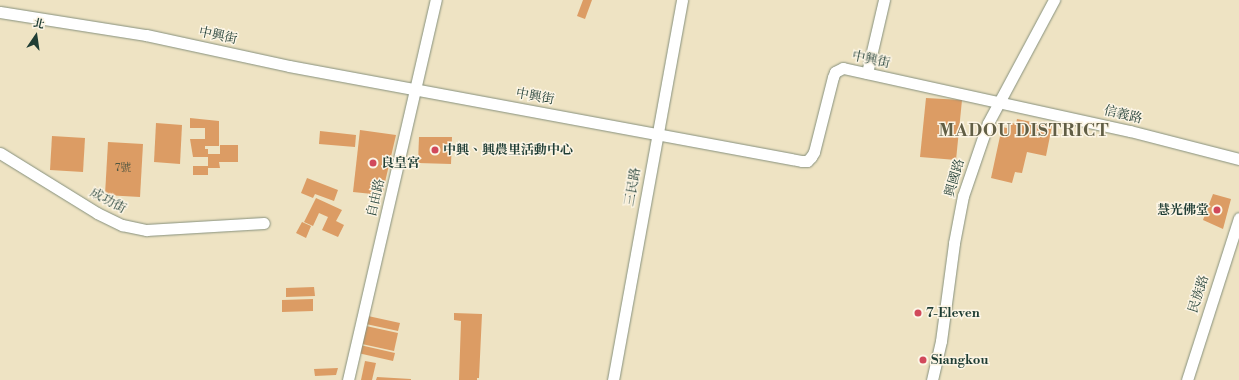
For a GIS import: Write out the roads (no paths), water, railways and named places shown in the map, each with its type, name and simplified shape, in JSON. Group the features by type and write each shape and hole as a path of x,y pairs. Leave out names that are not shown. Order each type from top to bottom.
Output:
{"street":[{"name":"自由路","path":"348,380 436,0"},
{"name":"三民路","path":"613,380 682,0"},
{"path":"866,73 884,0"},
{"name":"興國路","path":"932,380 941,341 954,243 963,196 988,123 1054,0"},
{"name":"中興街","path":"0,12 146,35 289,66 807,161 814,152 835,72 843,68 999,103"},
{"name":"信義路","path":"999,103 1130,131 1239,159"},
{"name":"成功街","path":"0,153 97,213 122,225 146,230 264,223"},
{"name":"民族路","path":"1187,380 1239,218"}],"place":[{"name":"中興、興農里活動中心","path":"435,150"},
{"name":"良皇宮","path":"373,163"},
{"name":"慧光佛堂","path":"1217,210"},
{"name":"7-Eleven","path":"918,313"},
{"name":"Siangkou","path":"923,360"}],"district":[{"name":"MADOU DISTRICT","path":"1024,132"}]}
